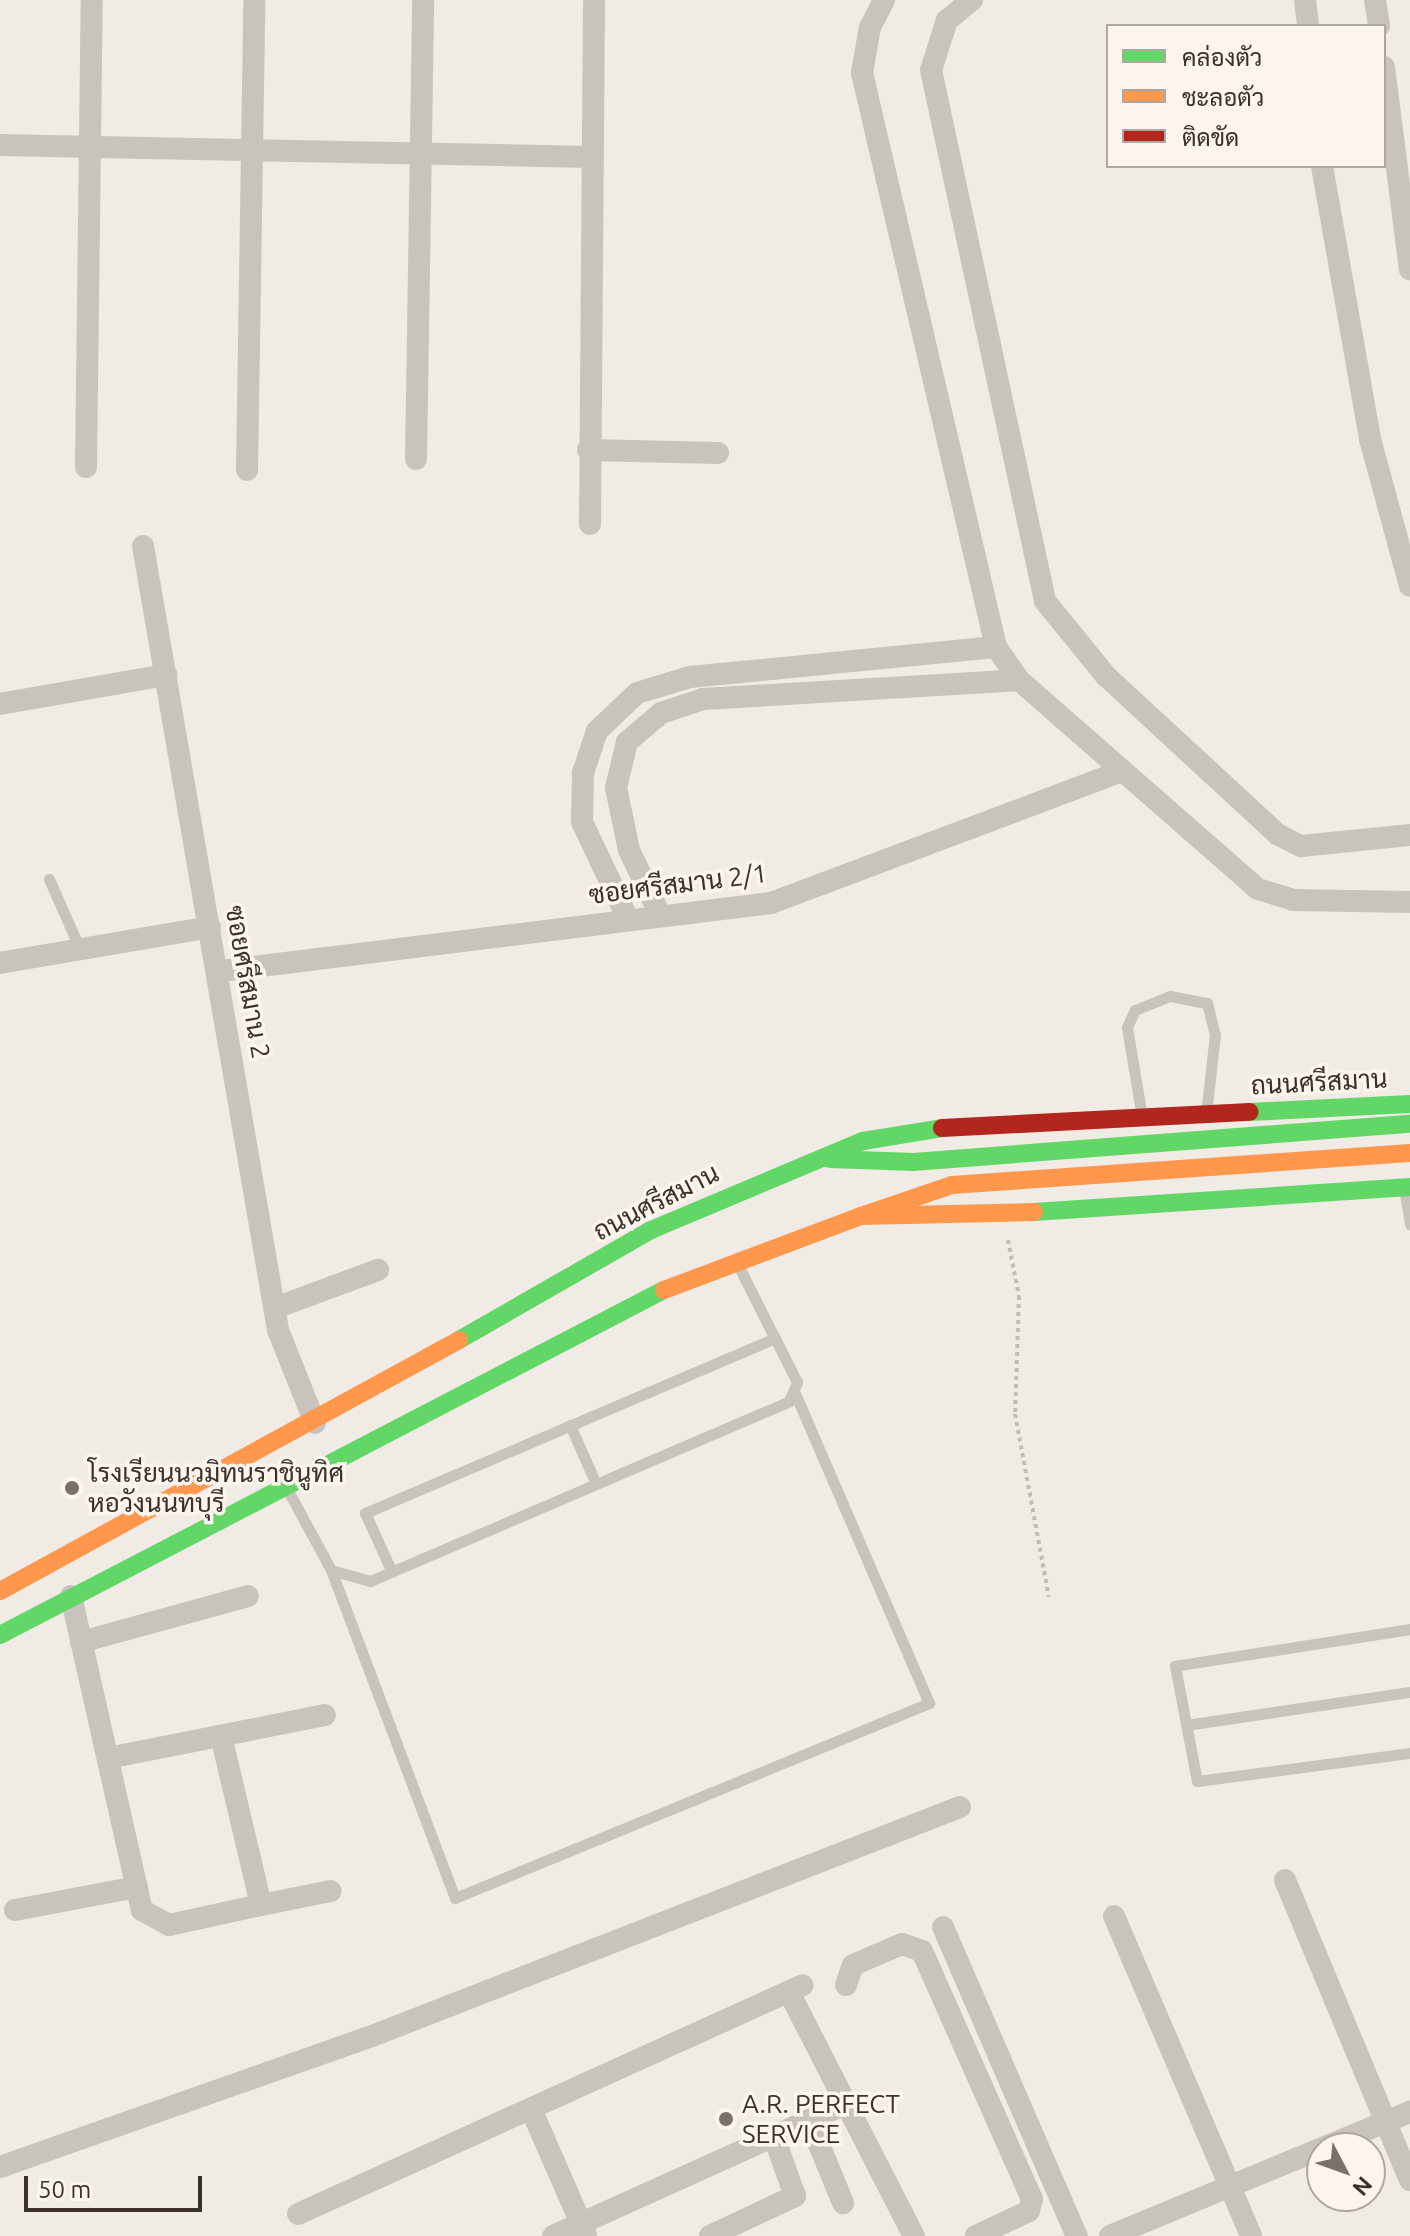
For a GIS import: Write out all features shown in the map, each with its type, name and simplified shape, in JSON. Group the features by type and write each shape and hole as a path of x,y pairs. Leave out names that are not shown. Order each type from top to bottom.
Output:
{"main road":[{"name":"ถนนศรีสมาน","path":"0,1591 315,1423 651,1230 740,1187 830,1159 863,1141 913,1129 1410,1104"},
{"path":"830,1159 913,1162 1410,1124"},
{"path":"0,1635 284,1483 735,1259 952,1185 1410,1153"},
{"path":"861,1216 942,1218 1005,1210 1407,1188"},
{"path":"0,1645 36,1616"}],"street":[{"path":"86,467 92,0"},
{"path":"247,470 254,0"},
{"path":"416,459 418,153 423,0"},
{"path":"590,524 588,450 594,0"},
{"path":"884,0 870,27 862,73 996,647 1019,680 1122,771 1275,897 1410,902"},
{"path":"972,0 947,20 931,70 1045,601 1106,676 1277,834 1301,846 1410,835"},
{"path":"1308,24 1309,0"},
{"path":"1375,0 1379,24"},
{"path":"1386,83 1410,269"},
{"path":"0,145 591,157"},
{"path":"1322,168 1370,439 1410,586"},
{"path":"588,450 718,453"},
{"name":"ซอยศรีสมาน 2","path":"143,546 210,927 221,971 275,1308 315,1423"},
{"path":"628,919 582,822 583,773 597,731 637,693 730,673 996,647"},
{"path":"730,673 731,698"},
{"path":"0,704 167,675"},
{"path":"660,915 629,850 616,766 627,742 661,713 731,698 1019,680"},
{"name":"ซอยศรีสมาน 2/1","path":"221,971 771,903 1122,771"},
{"path":"0,963 210,927"},
{"path":"275,1308 378,1270"},
{"path":"71,1596 142,1910 169,1925 331,1891"},
{"path":"81,1642 248,1596"},
{"path":"108,1758 325,1715"},
{"path":"221,1736 261,1905"},
{"path":"0,2167 372,2036 960,1807"},
{"path":"1285,1880 1410,2180"},
{"path":"15,1910 137,1887"},
{"path":"1114,1916 1251,2236"},
{"path":"943,1927 1077,2236"},
{"path":"846,1985 853,1965 902,1944 922,1951 1032,2199 1029,2211 976,2236"},
{"path":"298,2214 797,1991 843,2105 914,2236"},
{"path":"553,2236 584,2230 843,2105"},
{"path":"531,2109 584,2230"},
{"path":"1110,2236 1410,2112"},
{"path":"809,2120 843,2203"},
{"path":"710,2236 795,2196 774,2137"}],"lane":[{"path":"49,879 80,949"},
{"path":"1142,1117 1127,1027 1135,1010 1170,996 1207,1003 1215,1034 1206,1114"},
{"path":"1407,1188 1410,1224"},
{"path":"284,1483 331,1570 455,1898 929,1703 795,1393 775,1338 735,1259"},
{"path":"392,1572 365,1513 775,1338"},
{"path":"331,1570 358,1582 392,1572 795,1393"},
{"path":"570,1425 596,1484"},
{"path":"1410,1629 1175,1666 1197,1781 1410,1753"},
{"path":"1186,1725 1410,1692"}],"path":[{"path":"1005,1210 1019,1296 1015,1414 1049,1597"}],"traffic: fast":[{"path":"1250,1112 1410,1104"},
{"path":"830,1159 913,1162 1410,1124"},
{"path":"459,1340 651,1230 863,1141 942,1128"},
{"path":"1034,1212 1410,1187"},
{"path":"0,1635 664,1290"}],"traffic: slow":[{"path":"861,1216 952,1185 1410,1153"},
{"path":"664,1290 861,1216 1034,1212"},
{"path":"0,1591 459,1340"}],"traffic: jam":[{"path":"942,1128 1250,1112"}],"place":[{"name":"โรงเรียนนวมิทนราชินูทิศ หอวังนนทบุรี","path":"72,1488"},
{"name":"A.R. PERFECT SERVICE","path":"726,2119"}]}
